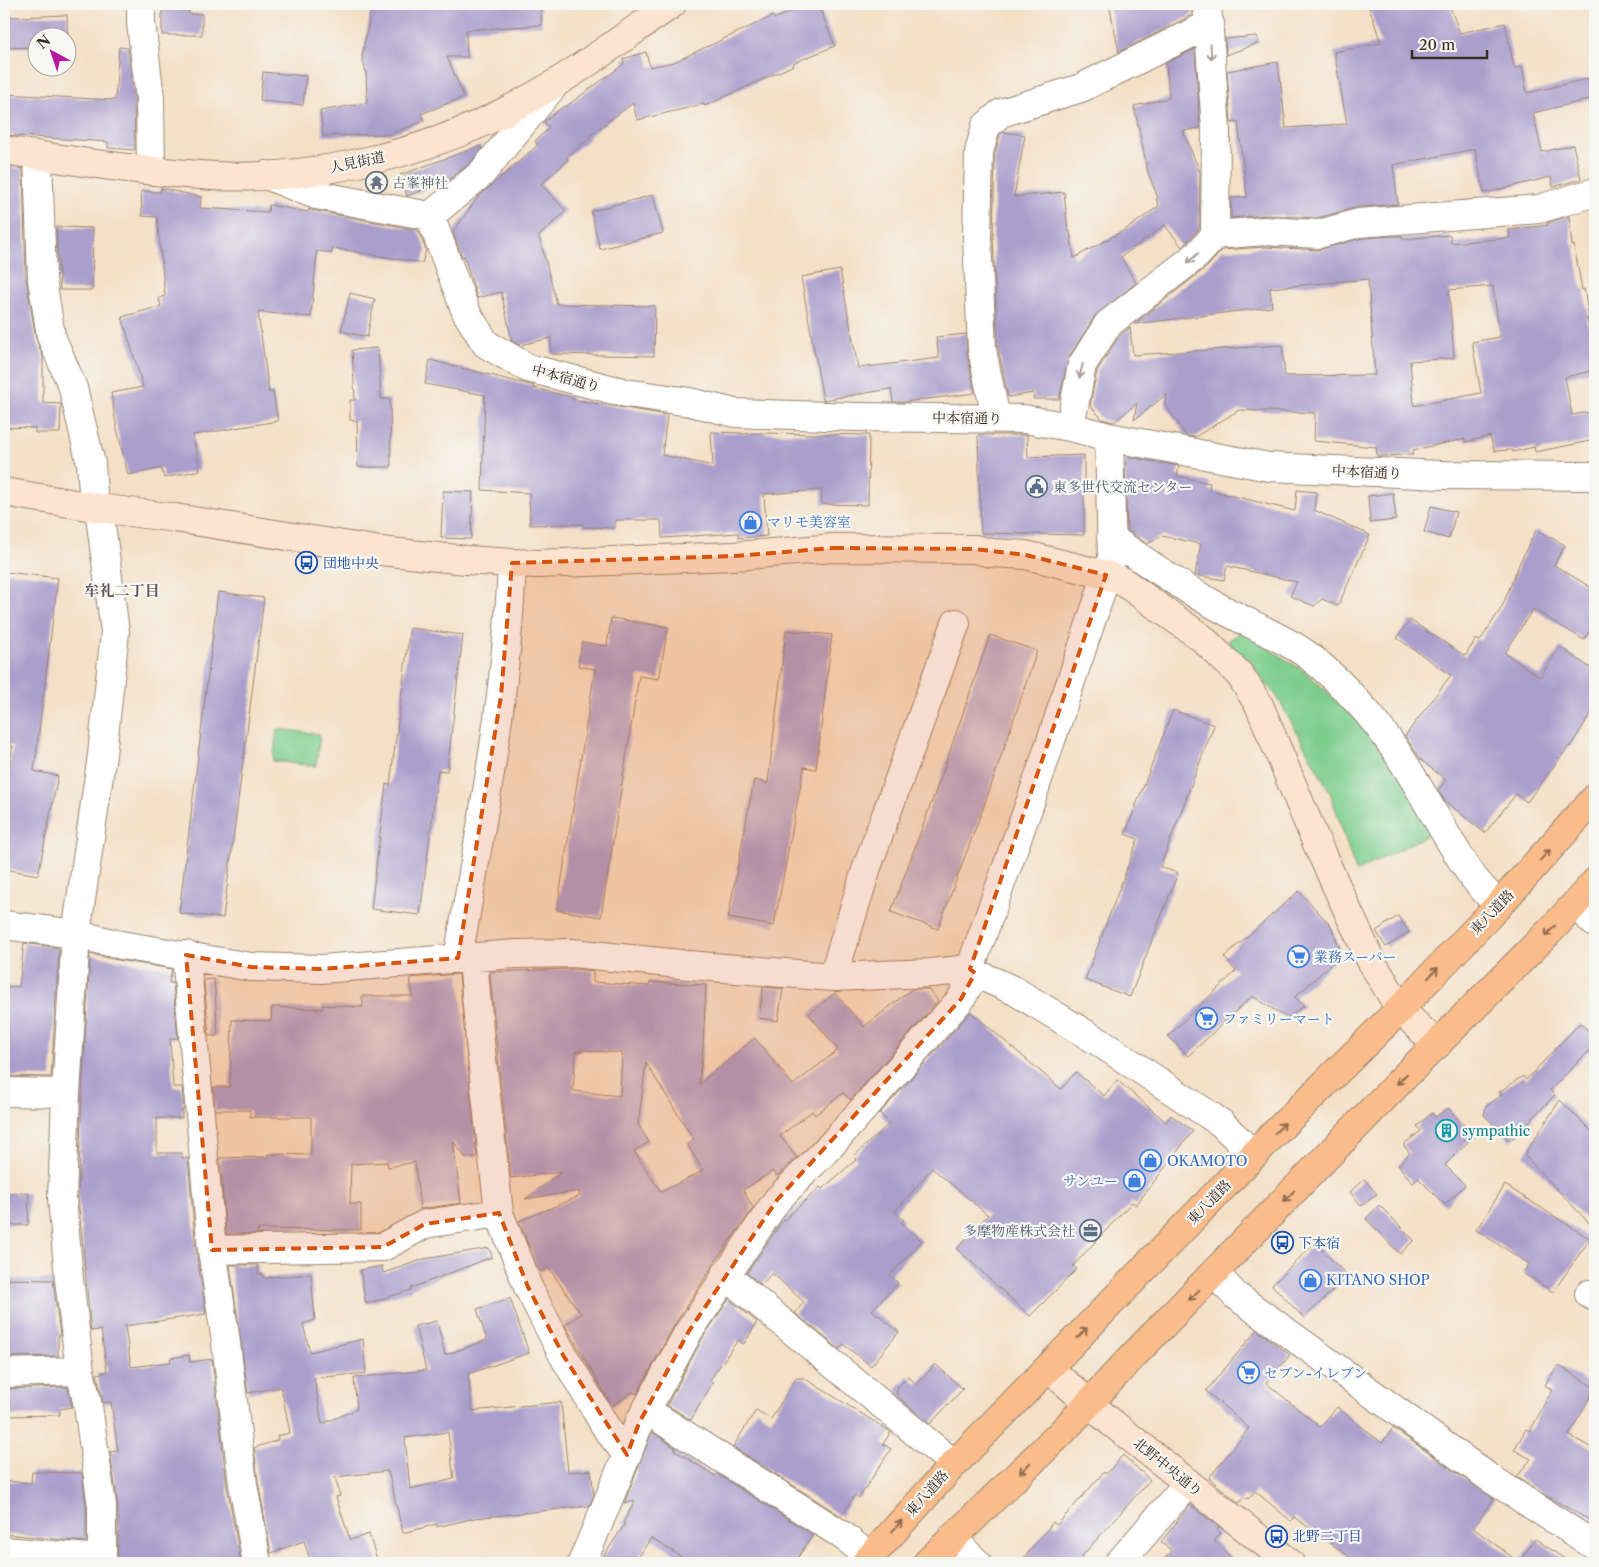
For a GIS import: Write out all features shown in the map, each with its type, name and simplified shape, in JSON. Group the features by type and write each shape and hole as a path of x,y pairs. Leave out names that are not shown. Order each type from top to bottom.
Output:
{"main road":[{"name":"東八道路","path":"868,1560 954,1464 1254,1155 1400,1009 1498,906 1595,798"},
{"path":"927,1563 1060,1434 1407,1074 1575,905 1595,882"}],"street":[{"path":"141,4 141,23 150,98 151,169"},
{"name":"人見街道","path":"4,150 38,156 215,176 266,175 318,170 373,159 432,142 510,109 555,84 672,4"},
{"path":"996,418 982,350 977,237 979,152 986,126 1001,113 1081,88 1209,14 1216,129 1215,235 1197,255 1108,324 1082,364 1070,427"},
{"path":"266,175 316,195 430,216 481,174 555,84"},
{"path":"4,1551 102,1561 102,1506 88,1406 80,1372 62,1198 66,1093 76,934 102,755 114,632 91,464 73,388 51,336 42,279 38,156"},
{"path":"1215,235 1264,231 1320,234 1360,223 1539,209 1595,192"},
{"name":"中本宿通り","path":"430,216 466,312 486,344 528,368 626,393 690,402 736,413 1024,420 1070,427 1109,437 1269,467 1441,475 1595,476"},
{"path":"582,1563 646,1410 689,1332 726,1275 778,1200 832,1144 961,999 1031,800 1112,559 1109,437"},
{"path":"4,492 381,551 466,560 538,564 734,556 834,548 974,549 992,553 1026,556 1106,575 1122,581 1202,638 1240,675 1259,704 1317,844 1370,959 1400,1009 1437,1045"},
{"path":"1111,538 1156,569 1213,604 1298,648 1328,673 1354,698 1386,734 1469,870 1498,906"},
{"path":"512,563 502,696 483,818 465,959 480,1041 498,1213 528,1287 563,1355 607,1429 627,1455"},
{"path":"832,977 867,868 956,623"},
{"path":"1575,905 1595,923"},
{"path":"4,925 76,934 122,945 251,967 321,969 516,954 573,953 832,977 972,971 1015,991 1099,1042 1221,1123 1254,1155"},
{"path":"186,955 212,1250 225,1335 243,1484 257,1563"},
{"path":"4,1092 66,1093"},
{"path":"212,1250 383,1247 425,1224 498,1213"},
{"path":"1215,1274 1235,1295 1487,1476 1595,1546"},
{"path":"726,1275 954,1464"},
{"name":"北野中央通り","path":"1048,1368 1188,1483 1290,1563"},
{"path":"4,1373 80,1372"},
{"path":"646,1410 842,1535 868,1560"},
{"path":"1119,1563 1188,1483"},
{"path":"952,1538 977,1563"}],"highlighted area":[{"path":"834,548 974,549 1026,555 1106,575 970,969 975,973 961,999 777,1200 689,1331 639,1423 627,1455 563,1355 528,1287 499,1213 425,1224 383,1247 212,1250 186,955 251,967 321,969 458,958 501,696 512,563 734,556"}],"green space":[{"path":"1241,631 1307,673 1364,727 1439,829 1356,872 1330,792 1276,695 1228,641"},
{"path":"277,729 320,734 316,766 273,761"}],"building":[{"path":"162,4 189,4 189,14 202,14 202,35 162,35"},
{"path":"372,4 540,4 542,25 466,30 467,57 447,57 464,97 421,114 424,121 390,134 323,136 320,111 367,103 366,73 362,57"},
{"path":"810,4 818,4 835,46 793,63 794,65 705,106 704,104 637,120 633,103 589,136 590,138 566,158 568,160 541,184 566,211 539,236 557,304 655,306 654,356 551,354 551,338 520,345 512,341 501,292 477,298 464,256 462,257 453,232 478,197 538,145 535,141 549,128 544,122 624,64 623,59 646,52 650,67 674,62 773,16 774,19"},
{"path":"1109,4 1192,4 1192,15 1119,52"},
{"path":"1368,4 1449,4 1460,33 1505,23 1514,68 1522,67 1527,93 1591,78 1595,98 1533,113 1542,152 1573,145 1581,179 1553,187 1551,177 1484,193 1475,149 1393,165 1398,204 1358,207 1317,218 1266,215 1231,218 1231,198 1247,197 1238,122 1231,123 1227,71 1278,62 1286,128 1347,124 1334,52 1381,43"},
{"path":"67,15 68,28 28,28 28,47 4,48 4,16"},
{"path":"1257,36 1259,43 1226,55 1225,39"},
{"path":"119,47 128,48 134,99 135,150 108,148 108,142 4,135 4,94 115,100"},
{"path":"1195,49 1200,128 1183,131 1200,172 1199,229 1182,247 1165,225 1121,257 1136,283 1095,316 1069,357 1059,399 1033,399 1034,393 1008,397 998,348 993,237 995,154 1000,135 1003,132 1025,135 1014,197 1064,192 1068,231 1070,231 1074,258 1128,228 1159,206 1156,199 1158,198 1148,173 1134,106 1169,98 1166,63"},
{"path":"263,72 306,76 303,105 260,101"},
{"path":"480,146 482,149 470,163 446,182 407,196 400,175"},
{"path":"4,166 23,169 26,280 36,338 43,357 43,403 61,404 60,433 35,433 35,428 5,427"},
{"path":"161,188 201,197 200,208 268,212 269,205 308,212 309,209 418,230 426,250 422,263 333,248 332,253 317,251 311,317 258,312 269,393 273,392 278,421 193,435 200,470 164,478 161,468 128,475 111,393 143,387 122,317 161,306 159,298 165,296 157,217 142,216 141,191 160,192"},
{"path":"653,195 663,233 600,249 591,211"},
{"path":"1569,216 1572,246 1574,245 1589,318 1587,318 1595,354 1595,370 1565,377 1572,415 1595,411 1595,440 1535,452 1534,447 1513,452 1513,450 1494,451 1490,436 1465,442 1465,439 1413,450 1413,455 1377,456 1376,447 1314,441 1315,413 1239,410 1195,437 1186,436 1165,404 1167,394 1134,420 1137,403 1114,422 1102,419 1090,405 1097,371 1120,335 1130,327 1133,355 1282,345 1285,376 1375,375 1368,279 1270,288 1272,307 1134,324 1207,267 1222,250 1265,247 1318,250 1362,238 1398,236 1402,236 1402,239 1450,235 1451,243 1510,238 1509,230 1548,225 1547,223","holes":["1493,286 1500,337 1472,342 1481,393 1414,406 1410,361 1454,358 1449,290"]},
{"path":"56,227 93,228 92,290 60,290"},
{"path":"840,270 858,368 939,358 936,337 966,334 967,353 975,393 893,402 891,389 823,400 801,277"},
{"path":"350,293 375,299 367,337 341,331"},
{"path":"378,348 381,399 390,399 391,467 358,467 357,421 350,420 350,400 355,400 352,350"},
{"path":"430,360 534,386 533,388 572,397 571,399 667,415 662,455 713,466 711,432 869,435 868,505 822,504 822,490 764,494 767,536 739,538 738,533 662,538 661,520 616,520 615,528 583,527 583,524 530,525 529,493 482,490 485,395 425,384"},
{"path":"978,435 1027,435 1028,457 1084,455 1084,535 981,533"},
{"path":"1127,457 1179,466 1177,476 1210,483 1209,490 1295,511 1297,490 1316,492 1314,510 1370,535 1338,606 1322,599 1314,606 1290,596 1297,582 1227,566 1224,580 1195,575 1201,544 1162,536 1147,544 1127,530 1125,466"},
{"path":"443,491 473,492 471,539 441,538"},
{"path":"1393,493 1396,520 1370,523 1368,496"},
{"path":"1431,506 1456,512 1449,539 1424,532"},
{"path":"1536,530 1565,545 1554,565 1595,590 1595,623 1584,640 1533,609 1505,653 1540,677 1560,647 1595,671 1595,707 1570,747 1527,802 1516,794 1485,833 1444,800 1438,790 1446,780 1421,760 1405,736 1451,675 1397,638 1410,620 1465,656 1476,639 1480,641 1502,607 1520,562"},
{"path":"6,572 58,578 34,771 58,776 38,875 4,869 4,793 13,746 4,745 4,594"},
{"path":"218,592 264,598 223,918 179,913"},
{"path":"611,618 668,627 659,679 639,676 601,917 557,910 595,669 578,666 582,642 607,646"},
{"path":"410,628 463,635 447,771 438,770 420,915 371,909 386,784 390,785"},
{"path":"786,630 832,635 816,769 804,767 774,926 728,918 754,780 768,783"},
{"path":"990,635 1037,651 989,792 938,929 891,912 942,774"},
{"path":"1173,710 1214,725 1160,867 1178,873 1130,997 1085,980 1138,839 1125,834"},
{"path":"1299,891 1331,926 1342,954 1295,997 1304,1006 1287,1018 1252,996 1188,1056 1168,1036 1236,971 1224,957"},
{"path":"1398,916 1409,932 1386,947 1376,931"},
{"path":"24,943 59,948 51,1077 4,1076 4,986 19,987"},
{"path":"90,954 172,969 169,983 173,983 178,1038 170,1039 173,1087 182,1087 184,1110 182,1110 182,1118 157,1118 157,1153 182,1153 182,1158 188,1158 196,1251 206,1314 125,1326 131,1367 171,1362 170,1358 189,1355 190,1362 212,1359 227,1486 241,1563 118,1563 118,1506 110,1452 118,1451 111,1402 103,1403 97,1374 107,1372 101,1330 91,1331 78,1198"},
{"path":"572,969 593,971 593,982 649,986 650,982 706,985 699,1084 755,1038 793,1085 838,1050 809,1014 835,993 864,1027 912,989 928,989 938,1001 851,1100 843,1093 815,1115 812,1111 780,1136 797,1158 777,1176 773,1171 743,1190 753,1208 676,1322 637,1394 632,1392 612,1406 565,1325 581,1314 548,1267 541,1272 537,1267 519,1221 580,1196 579,1191 525,1199 562,1172 511,1178 490,972","holes":["581,1050 622,1053 620,1096 573,1091 576,1051 581,1052","646,1063 694,1140 687,1144 703,1171 661,1192 634,1151 649,1142 638,1125"]},
{"path":"459,974 477,1157 465,1157 453,1141 461,1203 420,1209 415,1162 388,1167 387,1162 351,1164 350,1204 361,1204 361,1230 258,1229 258,1234 226,1234 220,1158 268,1157 268,1154 311,1155 311,1117 250,1117 250,1110 215,1110 213,1087 230,1087 232,1020 271,1021 272,1007 322,1009 322,1005 363,1007 362,996 413,996 410,978"},
{"path":"214,979 218,1036 209,1036 204,980"},
{"path":"763,987 783,989 778,1021 759,1018"},
{"path":"971,1012 1061,1089 1076,1072 1104,1096 1117,1080 1166,1122 1171,1115 1193,1131 1136,1205 1132,1202 1073,1266 1077,1269 1030,1316 957,1249 988,1215 932,1168 895,1212 904,1220 901,1222 922,1241 890,1275 898,1283 872,1310 899,1332 871,1366 843,1344 839,1349 795,1313 804,1302 772,1273 761,1285 747,1273 781,1223 820,1187 822,1189 857,1159 854,1156 889,1124 880,1113"},
{"path":"1580,1023 1595,1037 1595,1045 1550,1090 1555,1095 1510,1141 1484,1115 1486,1106 1502,1095 1499,1092 1523,1076 1526,1080"},
{"path":"1560,1100 1595,1135 1595,1229 1524,1155"},
{"path":"1448,1108 1474,1136 1445,1165 1465,1185 1445,1205 1418,1178 1413,1183 1398,1165 1410,1153 1403,1145 1421,1131 1417,1126 1432,1113 1435,1117"},
{"path":"1364,1179 1377,1194 1362,1206 1350,1192"},
{"path":"1505,1185 1590,1239 1553,1292 1523,1273 1529,1264 1476,1230"},
{"path":"4,1193 29,1193 28,1225 4,1225"},
{"path":"1379,1205 1414,1240 1400,1254 1366,1219"},
{"name":"KITANO SHOP","path":"1315,1243 1348,1276 1304,1318 1272,1285"},
{"path":"489,1248 492,1257 411,1288 411,1290 366,1304 360,1270 382,1266 383,1273 424,1259"},
{"path":"230,1265 258,1265 258,1274 263,1274 263,1278 311,1274 315,1320 303,1324 310,1352 363,1339 366,1373 314,1378 322,1424 357,1409 354,1378 426,1370 415,1326 437,1321 445,1355 487,1340 477,1309 510,1298 529,1353 468,1374 472,1411 561,1402 568,1472 591,1470 594,1495 589,1506 475,1518 437,1527 437,1524 403,1533 388,1471 335,1477 340,1496 336,1497 350,1540 369,1534 378,1563 311,1563 304,1541 271,1553 254,1448 278,1440 277,1436 290,1433 281,1387 248,1393","holes":["448,1432 454,1479 410,1489 405,1438"]},
{"path":"4,1279 53,1280 60,1336 58,1336 58,1356 4,1357"},
{"path":"729,1299 757,1322 744,1344 738,1340 710,1380 713,1382 691,1420 667,1405 702,1339"},
{"path":"1257,1330 1290,1355 1266,1383 1320,1427 1337,1407 1382,1443 1393,1428 1494,1499 1473,1528 1519,1562 1535,1539 1571,1563 1358,1563 1294,1517 1291,1521 1255,1491 1248,1499 1244,1497 1239,1503 1209,1478 1249,1428 1206,1391"},
{"path":"935,1364 963,1389 930,1424 897,1396 897,1388 908,1376 917,1385"},
{"path":"1558,1365 1595,1388 1569,1435 1595,1450 1595,1523 1517,1477 1531,1459 1514,1450 1526,1429 1530,1431 1552,1390 1545,1385"},
{"path":"796,1378 804,1378 891,1432 883,1444 891,1449 859,1498 855,1495 841,1516 733,1447 756,1410 771,1419"},
{"path":"68,1387 72,1407 60,1409 60,1415 4,1416 4,1389"},
{"path":"652,1432 676,1448 674,1450 715,1476 717,1474 813,1535 794,1563 691,1563 651,1538 635,1563 599,1563 625,1524 623,1523 635,1501 624,1503"},
{"path":"1123,1455 1150,1480 1082,1556 1082,1563 1020,1563 1053,1522 1057,1525 1104,1472 1106,1474"},
{"path":"32,1472 82,1473 86,1507 86,1542 4,1534 4,1481 31,1483"},
{"path":"1190,1505 1219,1527 1217,1530 1221,1533 1214,1541 1237,1563 1160,1563 1172,1551 1161,1542"}],"place":[{"name":"古峯神社","path":"376,183"},
{"name":"東多世代交流センター","path":"1037,487"},
{"name":"マリモ美容室","path":"751,522"},
{"name":"団地中央","path":"307,563"},
{"name":"業務スーパー","path":"1298,957"},
{"name":"ファミリーマート","path":"1207,1019"},
{"name":"sympathic","path":"1446,1131"},
{"name":"OKAMOTO","path":"1151,1161"},
{"name":"サンユー","path":"1134,1181"},
{"name":"多摩物産株式会社","path":"1091,1231"},
{"name":"下本宿","path":"1282,1243"},
{"name":"KITANO SHOP","path":"1310,1280"},
{"name":"セブン-イレブン","path":"1248,1373"},
{"name":"北野二丁目","path":"1276,1536"}],"district":[{"name":"牟礼二丁目","path":"122,591"}]}
